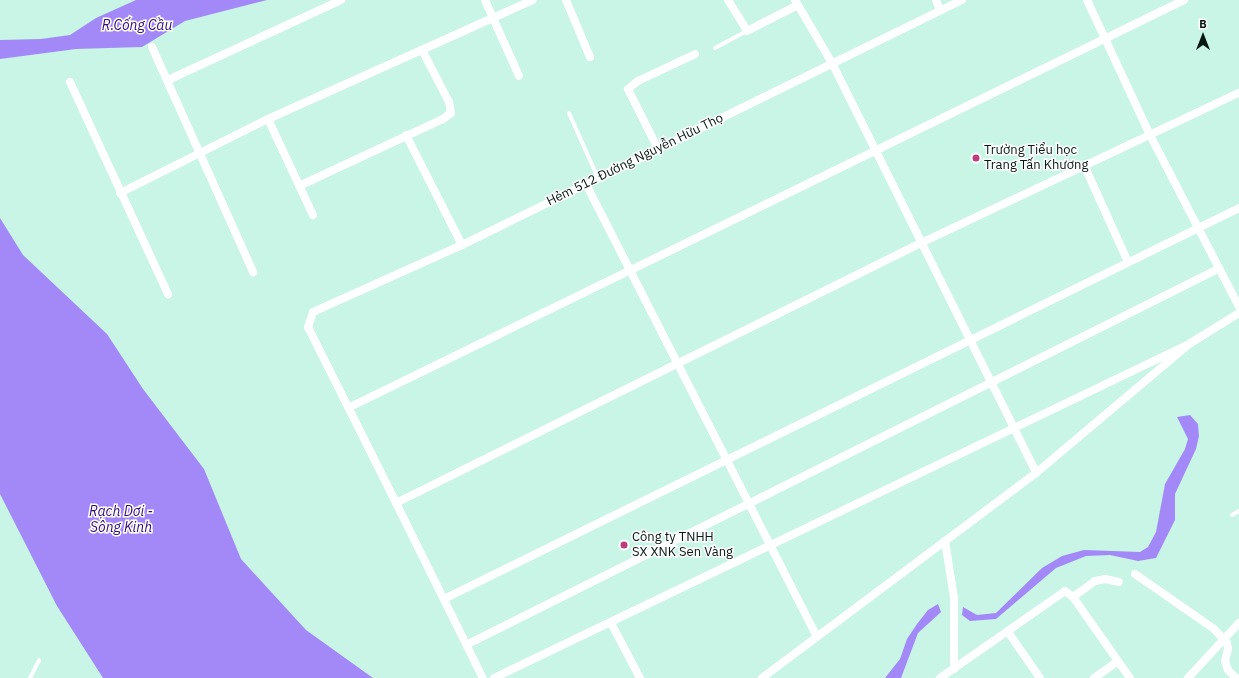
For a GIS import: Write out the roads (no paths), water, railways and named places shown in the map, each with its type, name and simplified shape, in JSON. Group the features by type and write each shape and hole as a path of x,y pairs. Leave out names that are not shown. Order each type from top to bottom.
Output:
{"street":[{"path":"168,80 341,0"},
{"path":"485,0 520,76"},
{"path":"120,193 268,119 533,0"},
{"path":"566,0 590,57"},
{"path":"728,0 747,31 796,2 832,63 1036,473"},
{"path":"936,0 940,10"},
{"name":"Hẻm 512 Đường Nguyễn Hữu Thọ","path":"350,407 308,327 309,320 313,312 462,245 962,0"},
{"path":"1087,0 1150,135 1239,307"},
{"path":"483,678 468,644 396,503 350,407 1106,40 1184,0"},
{"path":"152,47 253,272"},
{"path":"299,186 443,119 451,112 449,102 422,50"},
{"path":"658,149 628,89 638,81 695,54"},
{"path":"70,82 168,294"},
{"path":"396,503 921,243 1239,92"},
{"path":"268,119 313,215"},
{"path":"406,135 462,245"},
{"path":"1084,165 1128,262"},
{"path":"586,184 676,364 817,636"},
{"path":"444,599 1239,208"},
{"path":"468,644 1218,269"},
{"path":"494,678 771,547 1189,344 1239,314"},
{"path":"762,678 1036,473 1189,344"},
{"path":"945,541 954,598 954,669"},
{"path":"1134,574 1210,626 1224,639 1228,649 1225,661 1228,670 1236,678"},
{"path":"1073,597 1095,581 1105,579 1119,582"},
{"path":"942,677 1063,592 1068,592 1130,678"},
{"path":"611,622 640,678"},
{"path":"1188,678 1239,623"},
{"path":"1008,632 1040,678"},
{"path":"1094,678 1118,661"}],"lane":[{"path":"715,48 747,31"},
{"path":"569,113 598,178"},
{"path":"1232,514 1239,511"},
{"path":"30,678 39,660"}],"water":[{"name":"R.Cống Cầu","path":"136,0 267,0 185,21 142,47 76,49 0,59 0,40 41,39 70,35 96,18"},
{"name":"Rạch Dơi - Sông Kinh","path":"0,218 23,255 107,334 143,389 204,469 241,559 306,630 373,678 103,678 57,606 0,494"},
{"path":"1190,415 1198,424 1199,436 1196,449 1175,494 1175,520 1156,558 1138,561 1110,555 1086,556 1056,568 996,619 970,621 962,615 963,607 977,615 996,613 1042,568 1062,556 1084,550 1140,552 1148,547 1156,532 1165,484 1185,449 1188,439 1177,417"},
{"path":"938,604 941,612 918,633 901,678 885,678 900,659 907,639 917,624 928,610"}],"place":[{"name":"Trường Tiểu học Trang Tấn Khương","path":"976,158"},
{"name":"Công ty TNHH SX XNK Sen Vàng","path":"624,545"}]}
